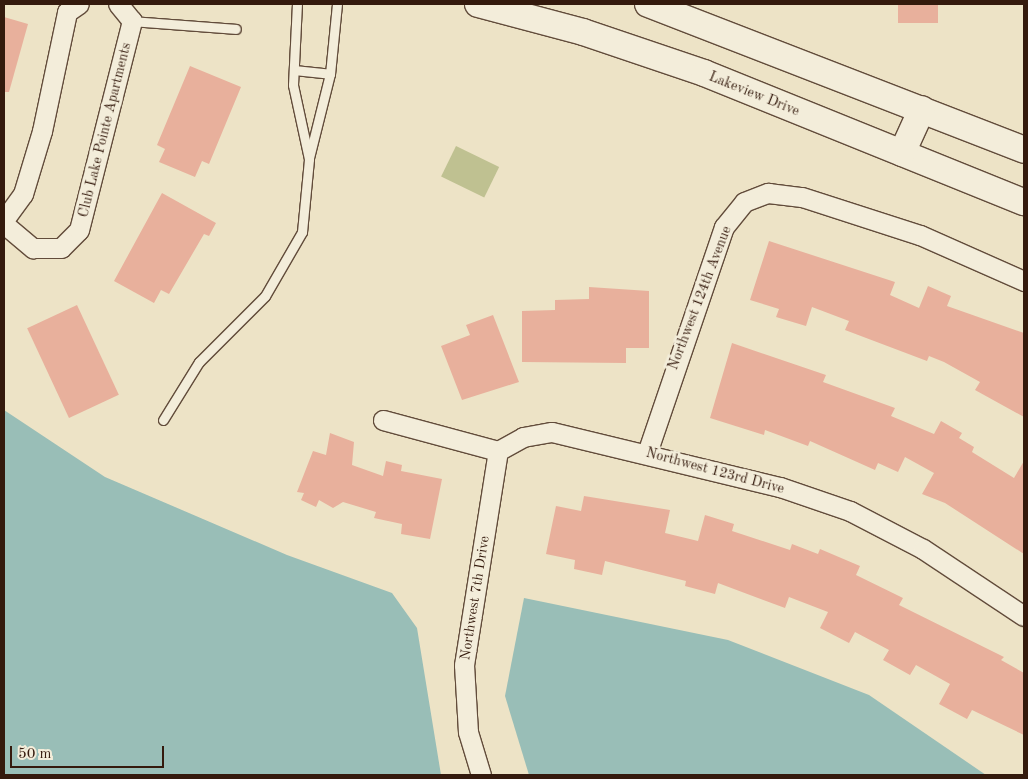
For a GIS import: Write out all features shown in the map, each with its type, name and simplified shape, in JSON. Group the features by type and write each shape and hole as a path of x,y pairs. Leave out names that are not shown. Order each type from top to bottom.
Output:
{"street":[{"name":"Club Lake Pointe Apartments","path":"79,4 67,12 42,131 22,194 4,222 33,248 61,248 79,230 132,21"},
{"path":"118,4 132,21"},
{"name":"Lakeview Drive","path":"478,4 583,32 694,70 1024,202"},
{"path":"648,4 1024,150"},
{"path":"902,153 922,109"},
{"name":"Northwest 124th Avenue","path":"647,453 724,227 744,202 768,193 802,197 920,235 1024,281"},
{"path":"383,420 498,451"},
{"name":"Northwest 123rd Drive","path":"498,451 524,437 552,432 647,453 850,511 923,549 1024,616"},
{"name":"Northwest 7th Drive","path":"481,775 468,732 464,665 498,451"}],"lane":[{"path":"297,4 294,70 309,159"},
{"path":"163,420 199,362 265,296 289,259 302,232 309,159 330,74 337,4"},
{"path":"132,21 236,29"},
{"path":"294,70 330,74"}],"green space":[{"path":"456,146 499,167 484,198 441,177"}],"water":[{"path":"4,410 105,477 287,555 392,593 417,628 441,775 4,775"},
{"path":"524,598 728,640 869,695 986,775 529,775 505,696"}],"building":[{"path":"898,4 938,4 938,23 898,23"},
{"path":"4,17 28,24 9,92 4,92"},
{"path":"190,66 241,87 209,164 202,161 195,177 159,162 165,149 157,145"},
{"path":"162,193 216,223 209,236 204,234 169,294 161,290 154,303 114,281"},
{"path":"769,241 895,282 890,295 919,308 928,286 951,296 947,306 1024,333 1024,417 975,390 980,382 944,362 929,356 927,361 845,330 849,321 812,307 806,326 776,317 779,309 750,300"},
{"path":"589,287 649,291 649,348 626,348 626,363 522,362 522,311 555,310 555,300 589,299"},
{"path":"77,305 119,395 69,418 27,328"},
{"path":"493,315 519,382 462,400 441,346 470,335 466,325"},
{"path":"732,343 826,375 823,382 895,408 891,416 934,434 941,421 962,433 959,438 974,447 972,452 1014,478 1024,461 1024,554 945,503 922,494 934,473 905,457 898,472 878,463 875,470 810,441 808,446 765,430 764,435 710,418"},
{"path":"330,433 354,442 352,465 383,476 386,461 402,465 401,471 442,479 430,539 401,534 402,524 374,518 376,512 343,502 333,508 319,500 316,507 301,500 304,493 297,492 313,451 326,455"},
{"path":"584,496 670,510 665,533 698,541 705,515 734,524 732,531 790,550 792,544 818,554 820,549 860,566 856,575 903,598 899,605 1004,657 1001,660 1024,673 1024,735 972,710 967,719 939,704 950,684 916,665 910,675 883,660 889,650 855,632 849,643 820,628 828,612 789,597 785,608 718,583 715,594 685,586 686,581 605,561 602,575 574,569 575,560 546,554 556,506 581,511"}]}
